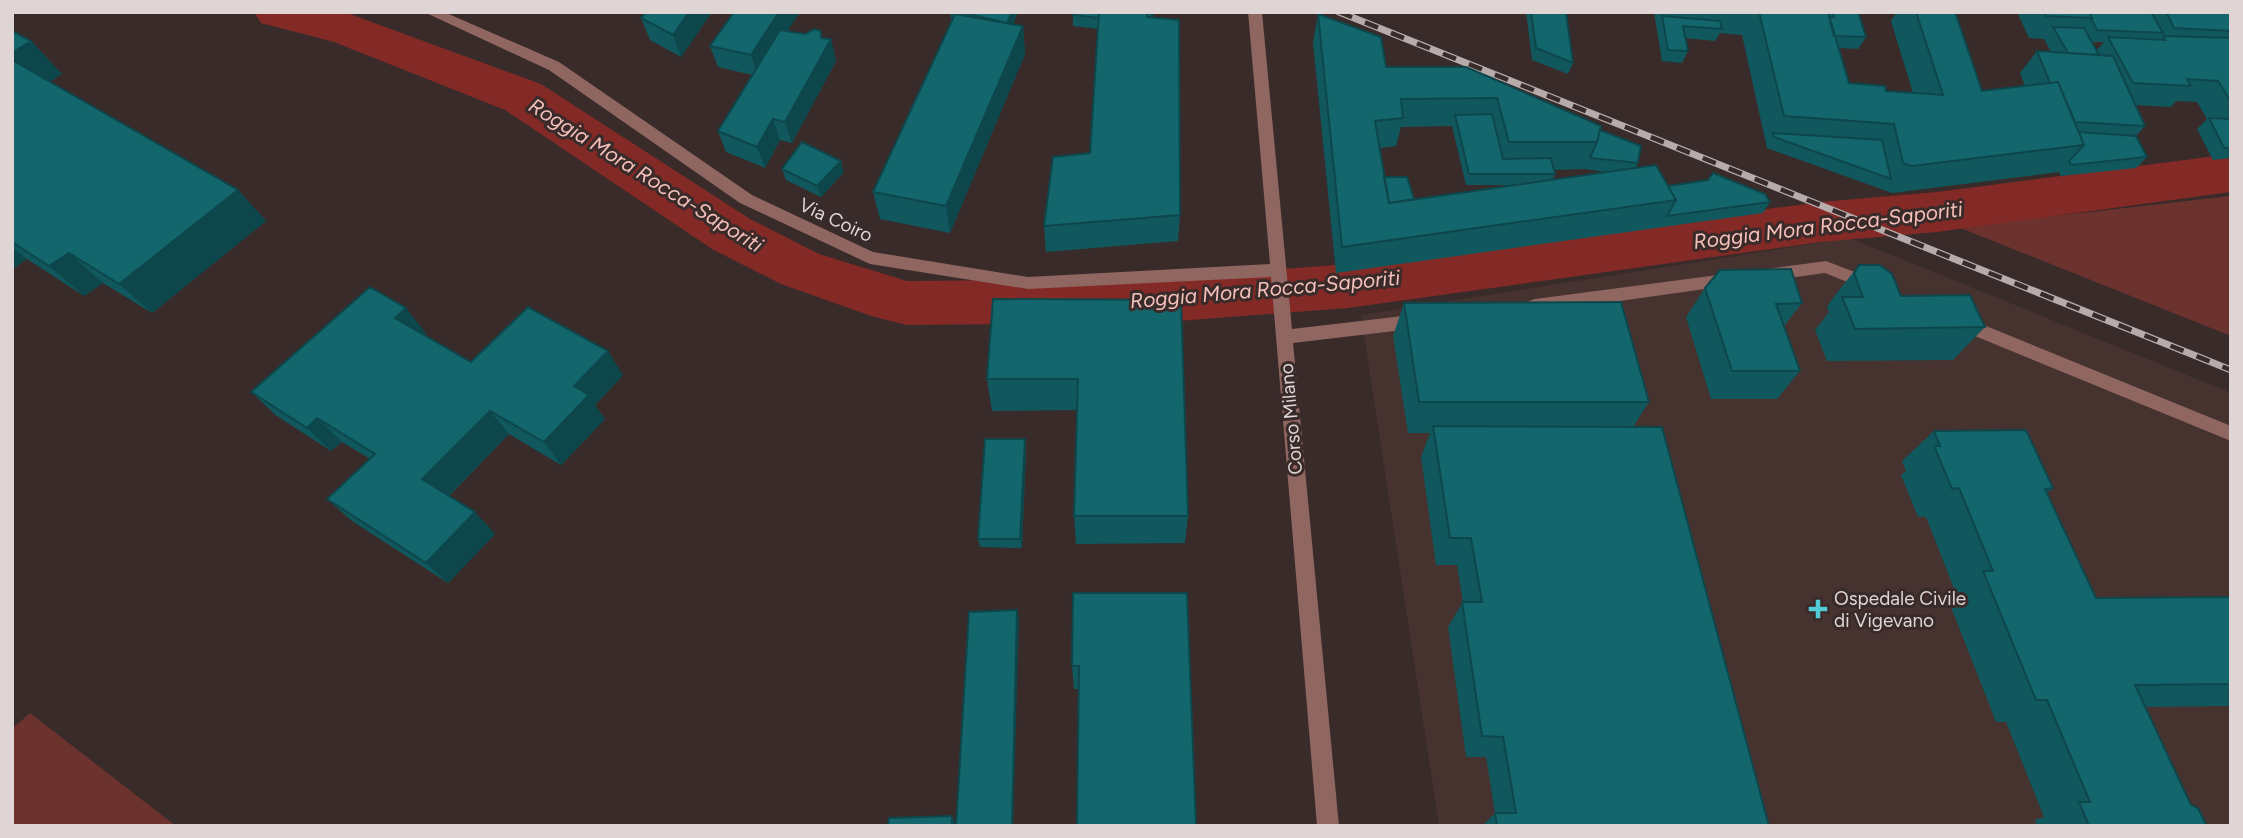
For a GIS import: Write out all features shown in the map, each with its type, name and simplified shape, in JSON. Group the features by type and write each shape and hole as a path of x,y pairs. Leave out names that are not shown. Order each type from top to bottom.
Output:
{"street":[{"name":"Via Coiro","path":"431,12 554,66 746,199 870,258 1028,283 1278,272"},
{"name":"Corso Milano","path":"1255,12 1328,826"},
{"path":"1513,308 1826,267 1889,293"},
{"path":"1940,314 2231,434"},
{"path":"1284,335 1432,319"}],"shaded area":[{"path":"2231,196 2231,336 1958,227"},
{"name":"Ospedale Civile di Vigevano","path":"1850,238 2231,393 2231,826 1439,826 1361,315"},
{"path":"30,713 176,826 12,826 12,729"}],"building":[{"path":"646,12 689,12 673,35 641,18"},
{"path":"734,12 779,12 751,55 710,46"},
{"path":"961,12 1012,12 1007,23"},
{"path":"1074,12 1099,12 1099,18 1073,15"},
{"path":"1099,12 1147,12 1147,17 1179,20 1180,215 1044,226 1053,157 1090,153"},
{"path":"1531,12 1566,12 1573,63 1536,48"},
{"path":"1759,12 1828,12 1849,83 1885,86 1886,91 1943,95 1916,12 1955,12 1982,91 2058,82 2084,145 1912,166 1903,163 1894,124 1784,116"},
{"path":"1833,12 1858,12 1866,37 1834,36 1829,17 1834,17"},
{"path":"2044,12 2089,12 2092,18 2046,16"},
{"path":"2089,12 2151,12 2163,33 2097,30"},
{"path":"2166,12 2231,12 2231,31 2174,28"},
{"path":"955,14 1023,26 946,206 873,192"},
{"path":"1318,14 1381,37 1386,67 1466,67 1601,126 1597,142 1509,142 1497,98 1401,99 1403,118 1375,121 1389,203 1656,165 1676,200 1342,247"},
{"path":"1662,16 1720,21 1722,29 1683,26 1688,51 1668,50"},
{"path":"2053,27 2084,28 2099,55 2068,53"},
{"path":"814,29 821,31 821,38 831,39 785,122 773,119 757,147 718,131 780,30 805,34"},
{"path":"12,31 31,41 12,53"},
{"path":"2163,36 2231,38 2231,102 2218,81 2187,79 2191,86 2133,83 2108,37 2165,40"},
{"path":"2037,51 2113,56 2145,126 2075,122 2058,82 2050,83"},
{"path":"12,60 238,190 119,284 69,253 49,266 12,242"},
{"path":"1492,114 1503,159 1551,158 1555,174 1469,174 1455,115"},
{"path":"2209,118 2231,119 2231,148 2224,148"},
{"path":"1600,130 1641,146 1638,163 1590,158"},
{"path":"2079,132 2136,136 2147,157 2071,165 2069,161 2084,145"},
{"path":"1773,133 1882,140 1891,179 1774,137"},
{"path":"802,142 841,161 817,186 782,169"},
{"path":"1713,173 1765,194 1770,202 1667,216 1676,200 1668,186 1708,180"},
{"path":"1384,177 1407,177 1414,199 1389,203"},
{"path":"1859,265 1880,265 1892,274 1901,296 1970,295 1985,327 1855,329 1842,297 1863,297 1854,273"},
{"path":"1791,269 1802,303 1776,304 1800,371 1732,371 1705,288 1720,270"},
{"path":"370,287 406,308 395,318 471,362 528,307 608,351 574,386 589,395 544,442 490,411 422,479 475,512 426,563 327,499 375,454 317,418 307,428 251,392"},
{"path":"993,299 1181,300 1188,516 1074,516 1078,379 987,379"},
{"path":"1621,302 1649,402 1419,402 1404,303"},
{"path":"1433,426 1662,427 1769,826 1497,826 1495,813 1516,813 1503,737 1482,736 1462,602 1482,602 1471,538 1450,538"},
{"path":"2026,430 2053,488 2045,489 2096,598 2231,597 2231,684 2135,685 2191,805 2198,808 2207,826 2089,826 2079,802 2090,802 2047,700 2036,700 1983,571 1993,571 1959,488 1952,489 1934,446 1940,446 1934,431"},
{"path":"985,439 1025,439 1020,539 978,539"},
{"path":"1073,593 1187,593 1196,826 1077,826 1079,666 1072,666"},
{"path":"1017,610 1012,826 956,826 969,612"},
{"path":"952,816 952,826 888,826 889,818"}],"waterway":[{"name":"Roggia Mora Rocca-Saporiti","path":"278,12 347,29 523,97 731,234 800,269 871,294 907,303 1152,301 1348,286 1821,222 1937,212 2231,173"}],"railway":[{"path":"1339,12 2231,370"}],"place":[{"name":"Ospedale Civile di Vigevano","path":"1818,609"}]}
